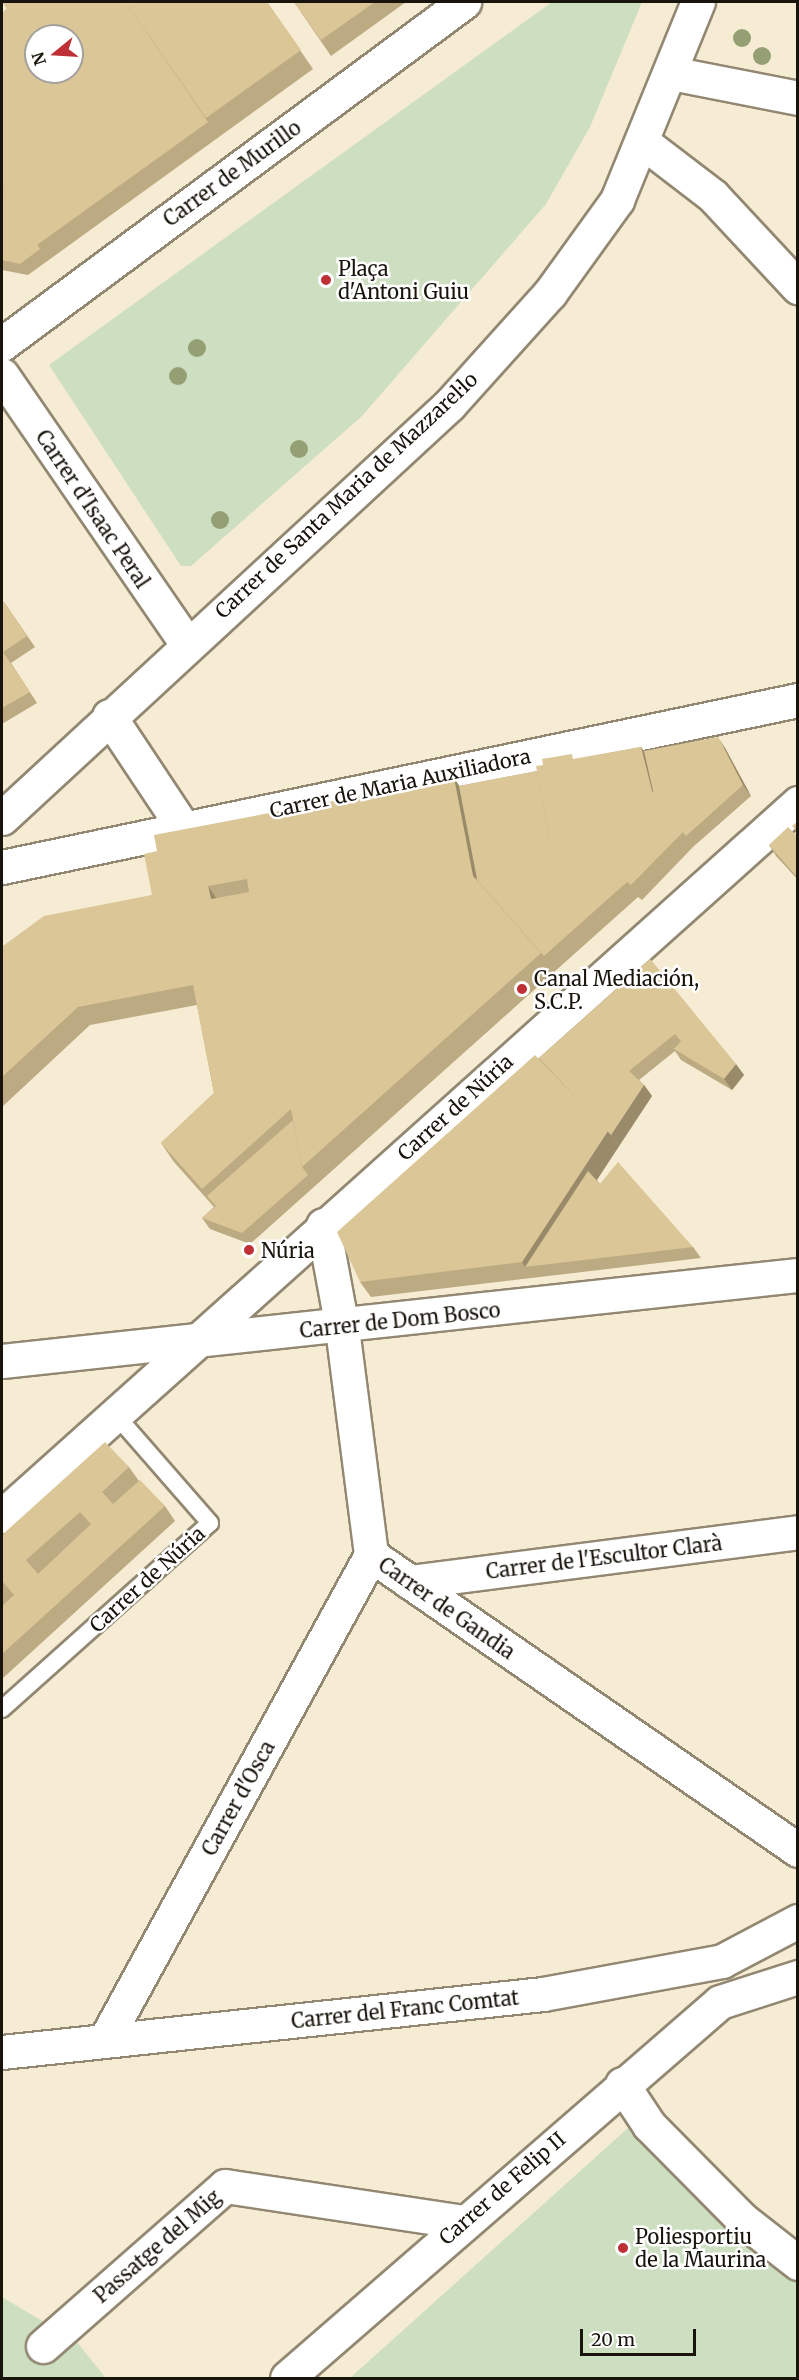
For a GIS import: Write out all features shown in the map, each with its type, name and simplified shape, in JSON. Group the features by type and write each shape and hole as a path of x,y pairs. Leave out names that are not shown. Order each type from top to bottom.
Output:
{"street":[{"name":"Carrer de Murillo","path":"2,344 464,2"},
{"name":"Carrer de Santa Maria de Mazzarel·lo","path":"7,800 110,716 186,643 450,404 550,293 617,200 644,143 698,2"},
{"path":"671,73 798,98"},
{"path":"644,143 713,196 798,287"},
{"name":"Carrer d'Isaac Peral","path":"2,375 186,643"},
{"name":"Carrer de Maria Auxiliadora","path":"2,867 798,700"},
{"path":"110,716 184,829"},
{"name":"Carrer de Núria","path":"2,1516 192,1341 798,802"},
{"name":"Carrer de Gandia","path":"323,1225 342,1328 371,1555 798,1850"},
{"name":"Carrer de Dom Bosco","path":"2,1361 342,1328 798,1275"},
{"name":"Carrer de l'Escultor Clarà","path":"410,1582 798,1532"},
{"name":"Carrer d'Osca","path":"105,2040 371,1555"},
{"name":"Carrer del Franc Comtat","path":"2,2052 543,1994 722,1961 798,1921"},
{"name":"Carrer de Felip II","path":"287,2379 462,2222 720,2002 798,1977"},
{"path":"622,2084 650,2125 743,2220 798,2263"},
{"name":"Passatge del Mig","path":"43,2346 225,2186 462,2222"}],"lane":[{"name":"Carrer de Núria","path":"2,1709 210,1523 114,1413"}],"green space":[{"name":"Plaça d'Antoni Guiu","path":"552,2 642,2 590,127 546,204 362,416 191,566 181,566 49,365"},
{"name":"Poliesportiu de la Maurina","path":"628,2128 726,2227 797,2283 797,2378 350,2378"},
{"path":"2,2297 76,2341 106,2378 2,2378"}],"building":[{"path":"2,2 126,2 208,122 37,245 2,188 2,13 7,9"},
{"path":"126,2 267,2 301,50 206,118"},
{"path":"294,2 375,2 321,40"},
{"path":"2,188 40,249 20,264 2,260"},
{"path":"4,602 27,636 3,652 30,692 2,708 2,603"},
{"path":"718,737 743,785 686,836 654,795 644,751"},
{"path":"641,747 652,791 683,832 631,885 627,882 544,956 476,879 550,842 536,766 543,765 542,759 572,754 573,759"},
{"path":"537,771 550,842 477,879 459,786"},
{"path":"454,778 473,876 541,953 302,1167 291,1109 202,1189 161,1143 214,1093 193,985 78,1007 2,1077 2,945 44,916 152,895 144,854 157,851 154,835","holes":["247,879 249,892 211,899 208,886"]},
{"path":"798,821 798,832 792,826"},
{"path":"788,827 798,837 798,878 769,845"},
{"path":"650,959 736,1064 724,1079 674,1049 681,1041 675,1034 629,1071 644,1085 611,1135 539,1058"},
{"path":"535,1055 608,1131 522,1262 360,1282 337,1232"},
{"path":"293,1120 302,1167 308,1175 242,1233 202,1218 216,1206 207,1196"},
{"path":"618,1162 693,1247 525,1267 588,1171 600,1184"},
{"path":"105,1442 129,1467 102,1492 113,1504 140,1480 165,1506 2,1654 2,1606 14,1595 2,1583 2,1535","holes":["80,1512 91,1524 38,1574 26,1560"]}],"place":[{"name":"Plaça d'Antoni Guiu","path":"326,280"},
{"name":"Canal Mediación, S.C.P.","path":"522,989"},
{"name":"Núria","path":"249,1250"},
{"name":"Poliesportiu de la Maurina","path":"623,2248"}]}
